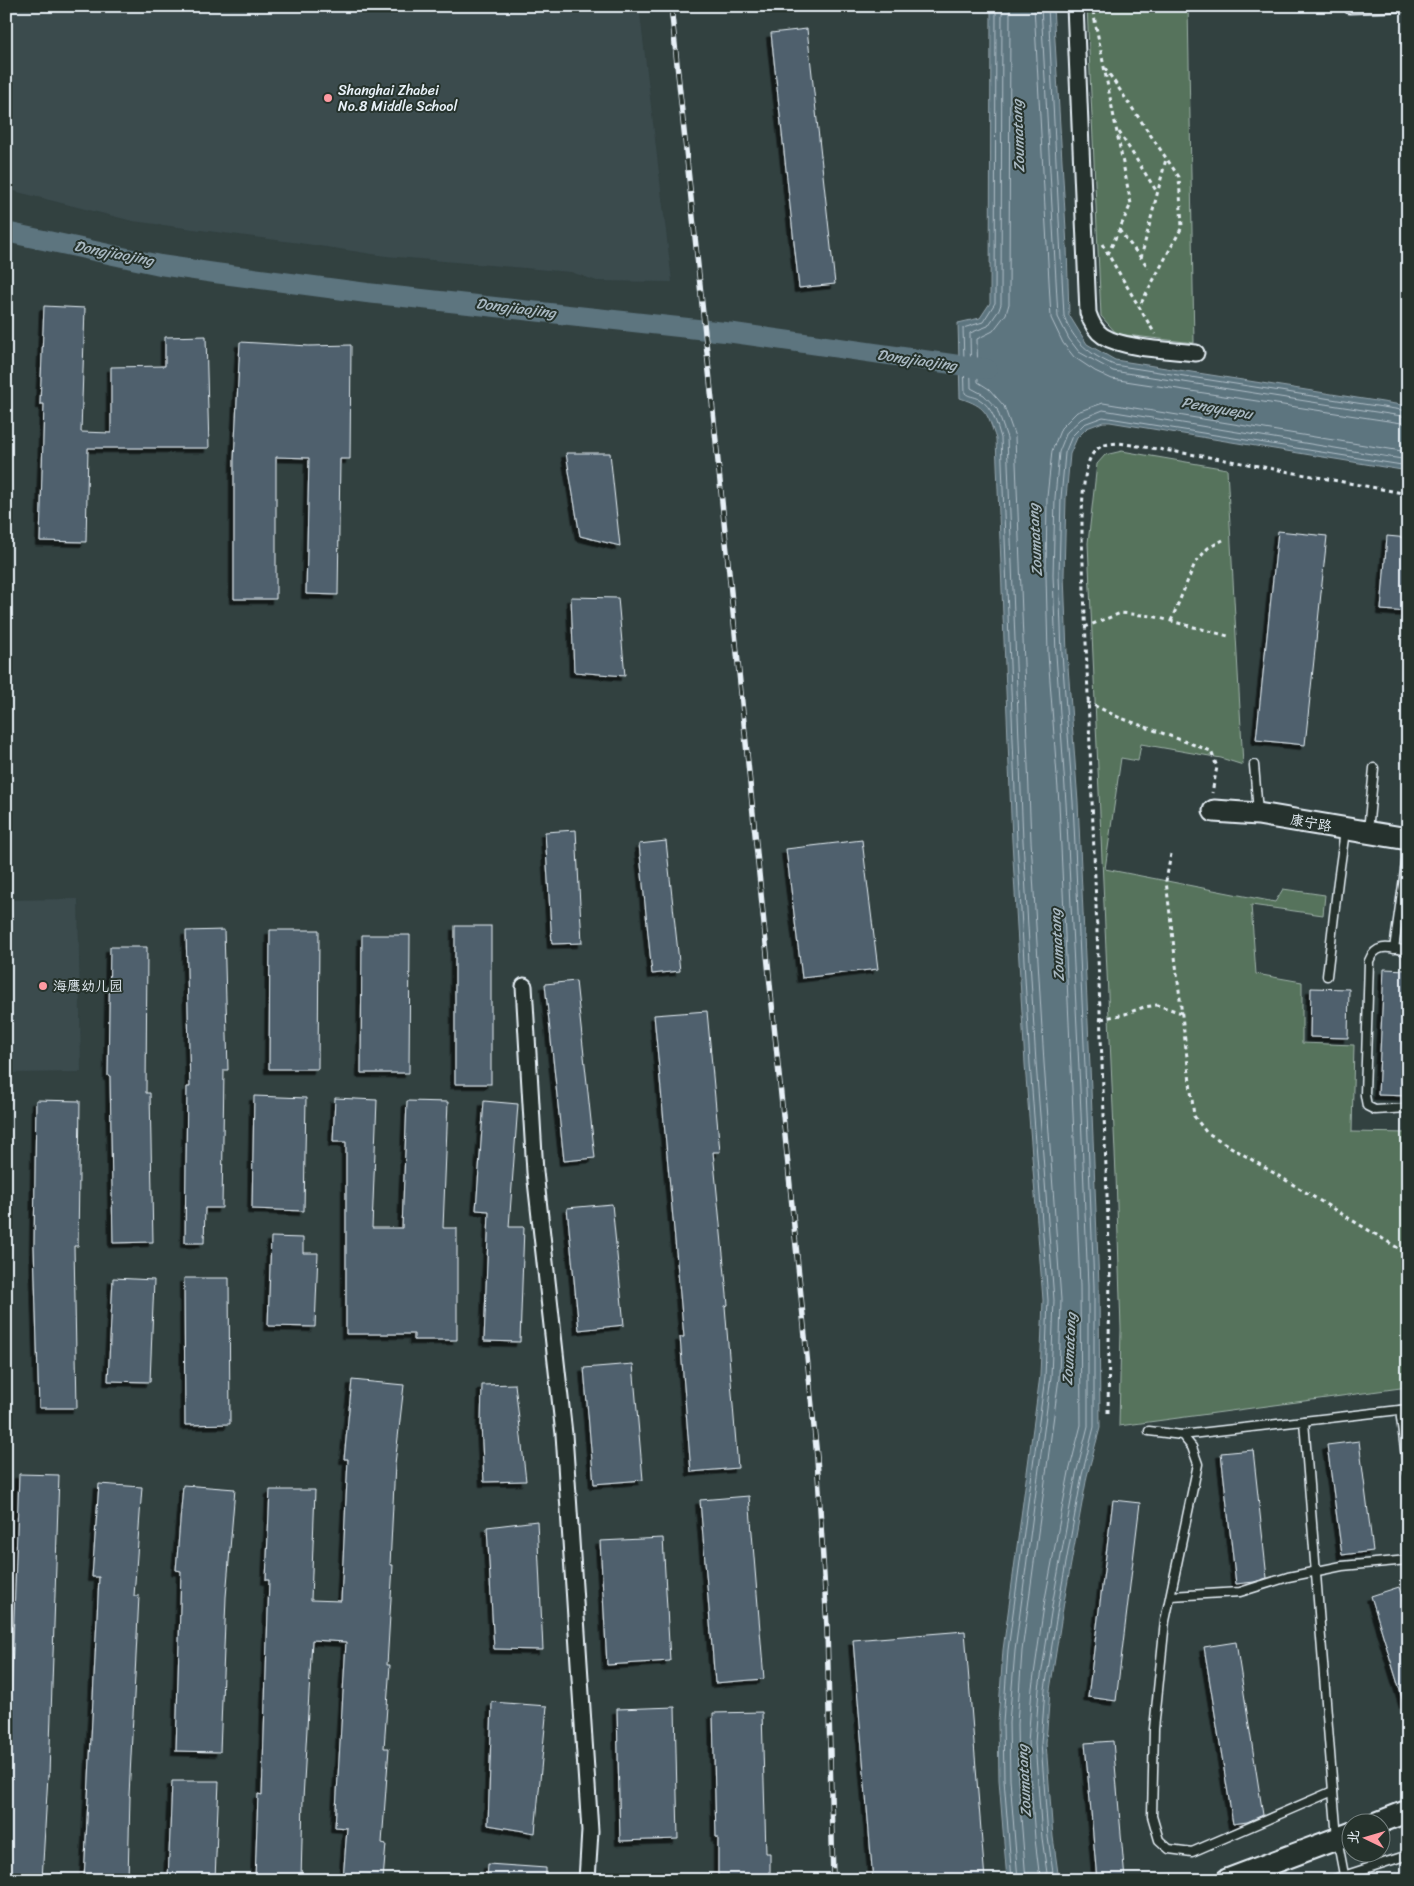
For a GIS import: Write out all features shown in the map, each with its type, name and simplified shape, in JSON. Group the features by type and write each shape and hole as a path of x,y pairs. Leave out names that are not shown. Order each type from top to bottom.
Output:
{"street":[{"path":"1076,6 1088,313 1092,324 1101,335 1119,344 1196,353"},
{"name":"康宁路","path":"1214,811 1258,814 1408,839"},
{"path":"524,986 535,1172 564,1434 590,1831 587,1880"},
{"path":"1392,1817 1408,1811"},
{"path":"1227,1880 1342,1836"}],"lane":[{"path":"1349,6 1349,9 1408,7"},
{"path":"1254,765 1258,814"},
{"path":"1368,832 1374,768"},
{"path":"1327,976 1346,829"},
{"path":"1394,949 1408,848"},
{"path":"1408,951 1384,947 1372,954 1369,961 1364,1094 1367,1106 1374,1110 1408,1108"},
{"path":"1148,1431 1182,1435 1404,1410 1408,1473"},
{"path":"1304,1421 1332,1791 1342,1828"},
{"path":"1182,1435 1192,1447 1198,1464 1165,1621 1154,1729 1152,1816 1159,1840 1169,1849 1192,1852 1332,1791"},
{"path":"1171,1596 1240,1592 1288,1577 1342,1566 1408,1560"},
{"path":"1331,1880 1345,1878 1408,1855"},
{"path":"1345,1864 1345,1878"}],"path":[{"path":"1092,6 1131,204 1108,254"},
{"path":"1105,68 1179,177 1182,227 1139,307"},
{"path":"1117,130 1158,193"},
{"path":"1141,258 1166,159"},
{"path":"1084,214 1164,349"},
{"path":"1119,230 1149,268"},
{"path":"1108,1413 1110,1274 1084,627 1082,537 1083,495 1087,469 1093,453 1104,444 1119,443 1215,458 1408,494"},
{"path":"1171,621 1195,563 1208,548 1222,540"},
{"path":"1084,627 1121,614 1152,616 1228,636"},
{"path":"1088,702 1118,718 1211,751 1217,767 1211,797 1214,811"},
{"path":"1171,854 1166,880 1194,1116 1206,1132 1408,1254"},
{"path":"1101,1018 1125,1014 1156,1005 1182,1013"}],"shaded area":[{"name":"Shanghai Zhabei No.8 Middle School","path":"6,6 639,6 672,282 597,281 571,272 386,256 133,221 6,189"},
{"name":"海鹰幼儿园","path":"78,899 81,1072 6,1073 6,900"}],"green space":[{"path":"1087,6 1188,6 1194,343 1117,334 1101,316"},
{"path":"1122,451 1227,469 1243,765 1221,758 1141,744 1138,761 1121,758 1105,869 1275,902 1283,889 1325,895 1323,915 1251,905 1256,974 1302,982 1302,1043 1354,1045 1352,1132 1408,1133 1408,1387 1119,1426 1121,1329 1116,1175 1088,543 1097,464 1105,455"}],"water":[{"path":"991,6 1053,6 1067,247 1069,315 1087,344 1115,360 1408,406 1408,471 1110,422 1103,422 1087,428 1077,438 1070,454 1066,498 1064,575 1067,653 1078,802 1091,1089 1099,1285 1100,1428 1087,1476 1050,1690 1046,1743 1053,1837 1059,1880 1007,1880 999,1780 998,1723 1003,1650 1040,1376 1043,1300 1025,1064 1012,841 996,439 985,412 969,401 960,398 958,323 980,318 990,303"}],"building":[{"path":"807,29 835,284 799,288 771,33"},
{"path":"44,306 85,308 81,432 111,433 111,367 165,366 165,337 206,336 209,448 88,448 86,542 40,541 44,404 40,404"},
{"path":"240,342 309,346 351,345 350,459 340,459 338,595 306,594 309,458 276,457 276,599 234,599 234,460"},
{"path":"566,453 610,453 620,546 580,536"},
{"path":"1278,531 1327,536 1305,745 1256,740"},
{"path":"1387,536 1408,538 1408,612 1381,610"},
{"path":"571,597 618,598 625,676 574,672"},
{"path":"576,830 582,943 552,944 545,832"},
{"path":"862,840 878,969 802,978 786,849"},
{"path":"666,841 680,971 652,974 639,844"},
{"path":"455,926 491,926 491,1084 455,1084"},
{"path":"224,930 228,1070 224,1070 222,1208 205,1208 204,1243 185,1243 187,1087 190,1087 186,931"},
{"path":"270,930 319,930 318,1069 269,1069"},
{"path":"362,935 410,935 409,1073 361,1073"},
{"path":"110,947 147,947 146,1093 150,1093 153,1242 113,1243 110,1076 108,1076"},
{"path":"1384,969 1408,970 1408,1096 1378,1095"},
{"path":"576,981 595,1158 564,1161 545,984"},
{"path":"1311,988 1349,989 1348,1038 1310,1037"},
{"path":"707,1011 720,1152 713,1152 728,1305 725,1306 738,1468 691,1472 680,1337 684,1337 654,1015"},
{"path":"254,1096 306,1098 304,1211 252,1209"},
{"path":"335,1098 377,1100 372,1228 402,1228 407,1101 448,1102 443,1228 457,1228 457,1340 414,1340 414,1334 346,1334 346,1142 333,1142"},
{"path":"36,1100 80,1101 78,1246 74,1246 77,1408 39,1408 34,1246"},
{"path":"484,1101 518,1104 509,1227 524,1227 520,1342 484,1341 489,1211 476,1210"},
{"path":"612,1204 624,1325 579,1330 567,1208"},
{"path":"271,1237 303,1238 303,1253 318,1253 315,1327 268,1326"},
{"path":"113,1278 154,1280 150,1382 108,1381"},
{"path":"184,1278 229,1278 230,1424 185,1425"},
{"path":"633,1364 643,1480 594,1484 584,1368"},
{"path":"352,1380 404,1385 395,1464 390,1565 393,1565 387,1665 390,1665 384,1748 389,1748 382,1843 386,1844 383,1880 343,1880 347,1828 335,1827 346,1642 312,1640 303,1799 301,1880 255,1880 258,1794 262,1795 269,1580 266,1580 270,1490 315,1490 311,1600 341,1601 348,1459 344,1459"},
{"path":"515,1384 526,1481 484,1482 481,1424 482,1385"},
{"path":"1359,1441 1373,1551 1342,1555 1327,1445"},
{"path":"1253,1450 1267,1578 1236,1584 1221,1453"},
{"path":"19,1474 59,1475 49,1775 42,1880 6,1880 6,1785 8,1785"},
{"path":"99,1484 142,1487 134,1596 139,1596 129,1796 128,1880 84,1880 99,1577 92,1577"},
{"path":"183,1485 235,1489 226,1597 220,1752 176,1751 181,1571 176,1570"},
{"path":"749,1496 764,1679 715,1683 700,1500"},
{"path":"1113,1500 1140,1503 1116,1701 1088,1697"},
{"path":"537,1521 543,1650 494,1649 487,1527"},
{"path":"663,1538 670,1661 607,1665 600,1541"},
{"path":"1399,1587 1408,1616 1408,1704 1404,1704 1371,1596"},
{"path":"965,1631 985,1880 873,1880 853,1640"},
{"path":"1236,1642 1263,1815 1247,1822 1233,1824 1204,1647"},
{"path":"492,1702 547,1706 535,1833 488,1825"},
{"path":"675,1707 678,1839 620,1841 617,1709"},
{"path":"762,1712 766,1853 770,1853 770,1880 718,1880 713,1713"},
{"path":"1113,1741 1125,1880 1097,1880 1085,1743"},
{"path":"172,1781 219,1781 215,1880 168,1880"},
{"path":"488,1864 546,1868 546,1880 487,1880"}],"waterway":[{"name":"Dongjiaojing","path":"6,232 160,265 215,273 367,293 734,333 987,369"}],"railway":[{"path":"671,6 817,1457 827,1627 833,1880"}],"place":[{"name":"Shanghai Zhabei No.8 Middle School","path":"328,98"},
{"name":"海鹰幼儿园","path":"43,986"}],"water label":[{"name":"Zoumatang","path":"1018,136"},
{"name":"Pengyuepu","path":"1217,408"},
{"name":"Zoumatang","path":"1035,540"},
{"name":"Zoumatang","path":"1057,945"},
{"name":"Zoumatang","path":"1069,1349"},
{"name":"Zoumatang","path":"1024,1781"}]}
